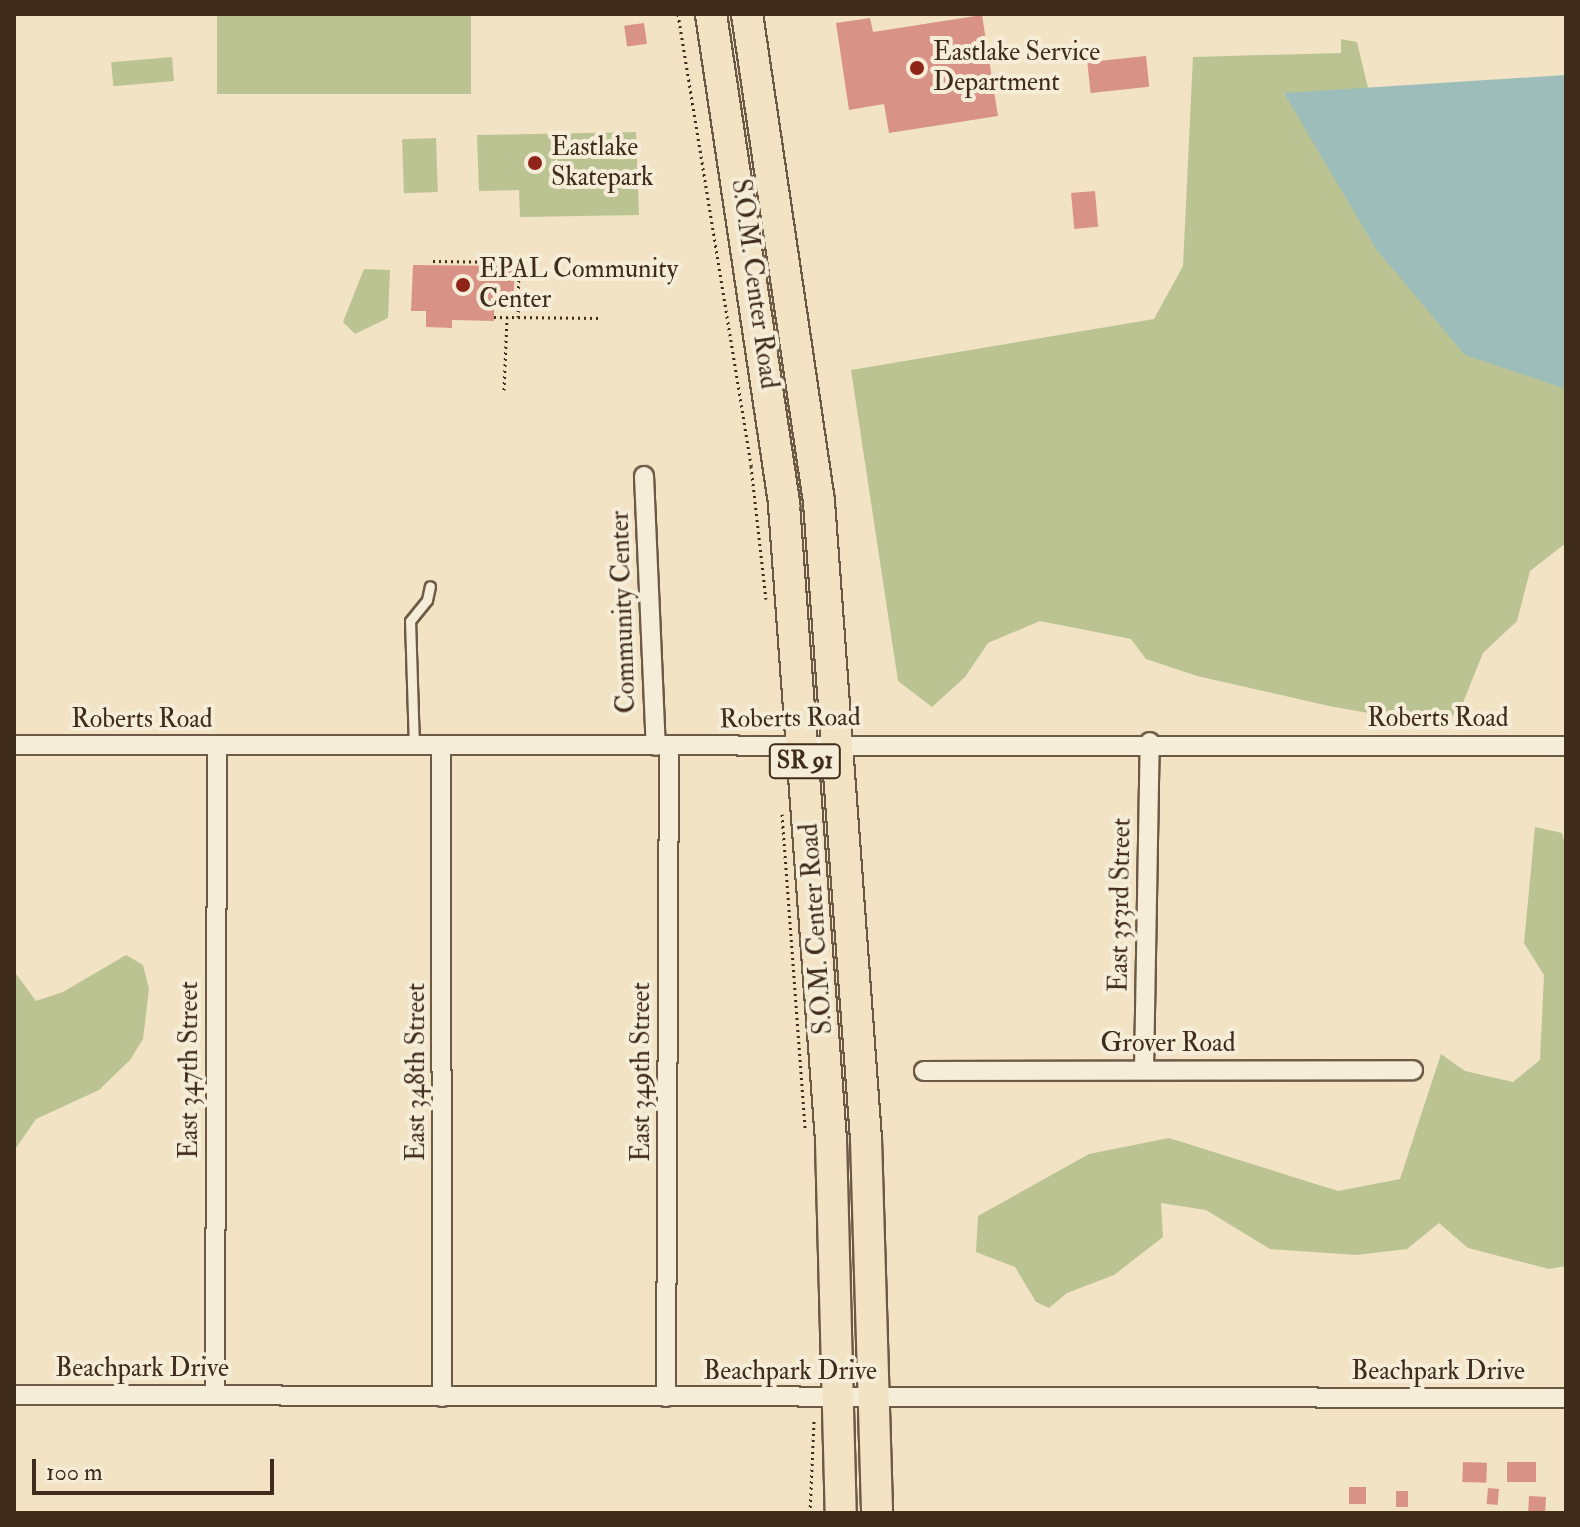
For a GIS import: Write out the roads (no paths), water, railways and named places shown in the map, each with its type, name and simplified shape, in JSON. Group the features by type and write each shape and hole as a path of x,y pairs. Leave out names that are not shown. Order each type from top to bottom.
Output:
{"main road":[{"name":"S.O.M. Center Road","path":"711,14 784,505 831,1141 841,1513"},
{"name":"S.O.M. Center Road","path":"747,14 819,502 866,1139 877,1513"}],"street":[{"name":"Community Center","path":"644,476 662,746"},
{"name":"Roberts Road","path":"14,745 804,748 1150,742 1566,746"},
{"name":"East 353rd Street","path":"1144,1070 1150,742"},
{"name":"East 347th Street","path":"215,1394 217,746"},
{"name":"East 349th Street","path":"662,746 666,1397"},
{"name":"East 348th Street","path":"441,748 442,1397"},
{"name":"Grover Road","path":"924,1071 1413,1070"},
{"name":"Beachpark Drive","path":"14,1395 838,1400 1566,1398"}],"lane":[{"path":"414,747 410,621 427,600 430,586"}],"water":[{"path":"1566,75 1566,389 1465,355 1376,249 1284,93"}],"place":[{"name":"Eastlake Service Department","path":"917,68"},
{"name":"Eastlake Skatepark","path":"535,163"},
{"name":"EPAL Community Center","path":"463,285"}]}
